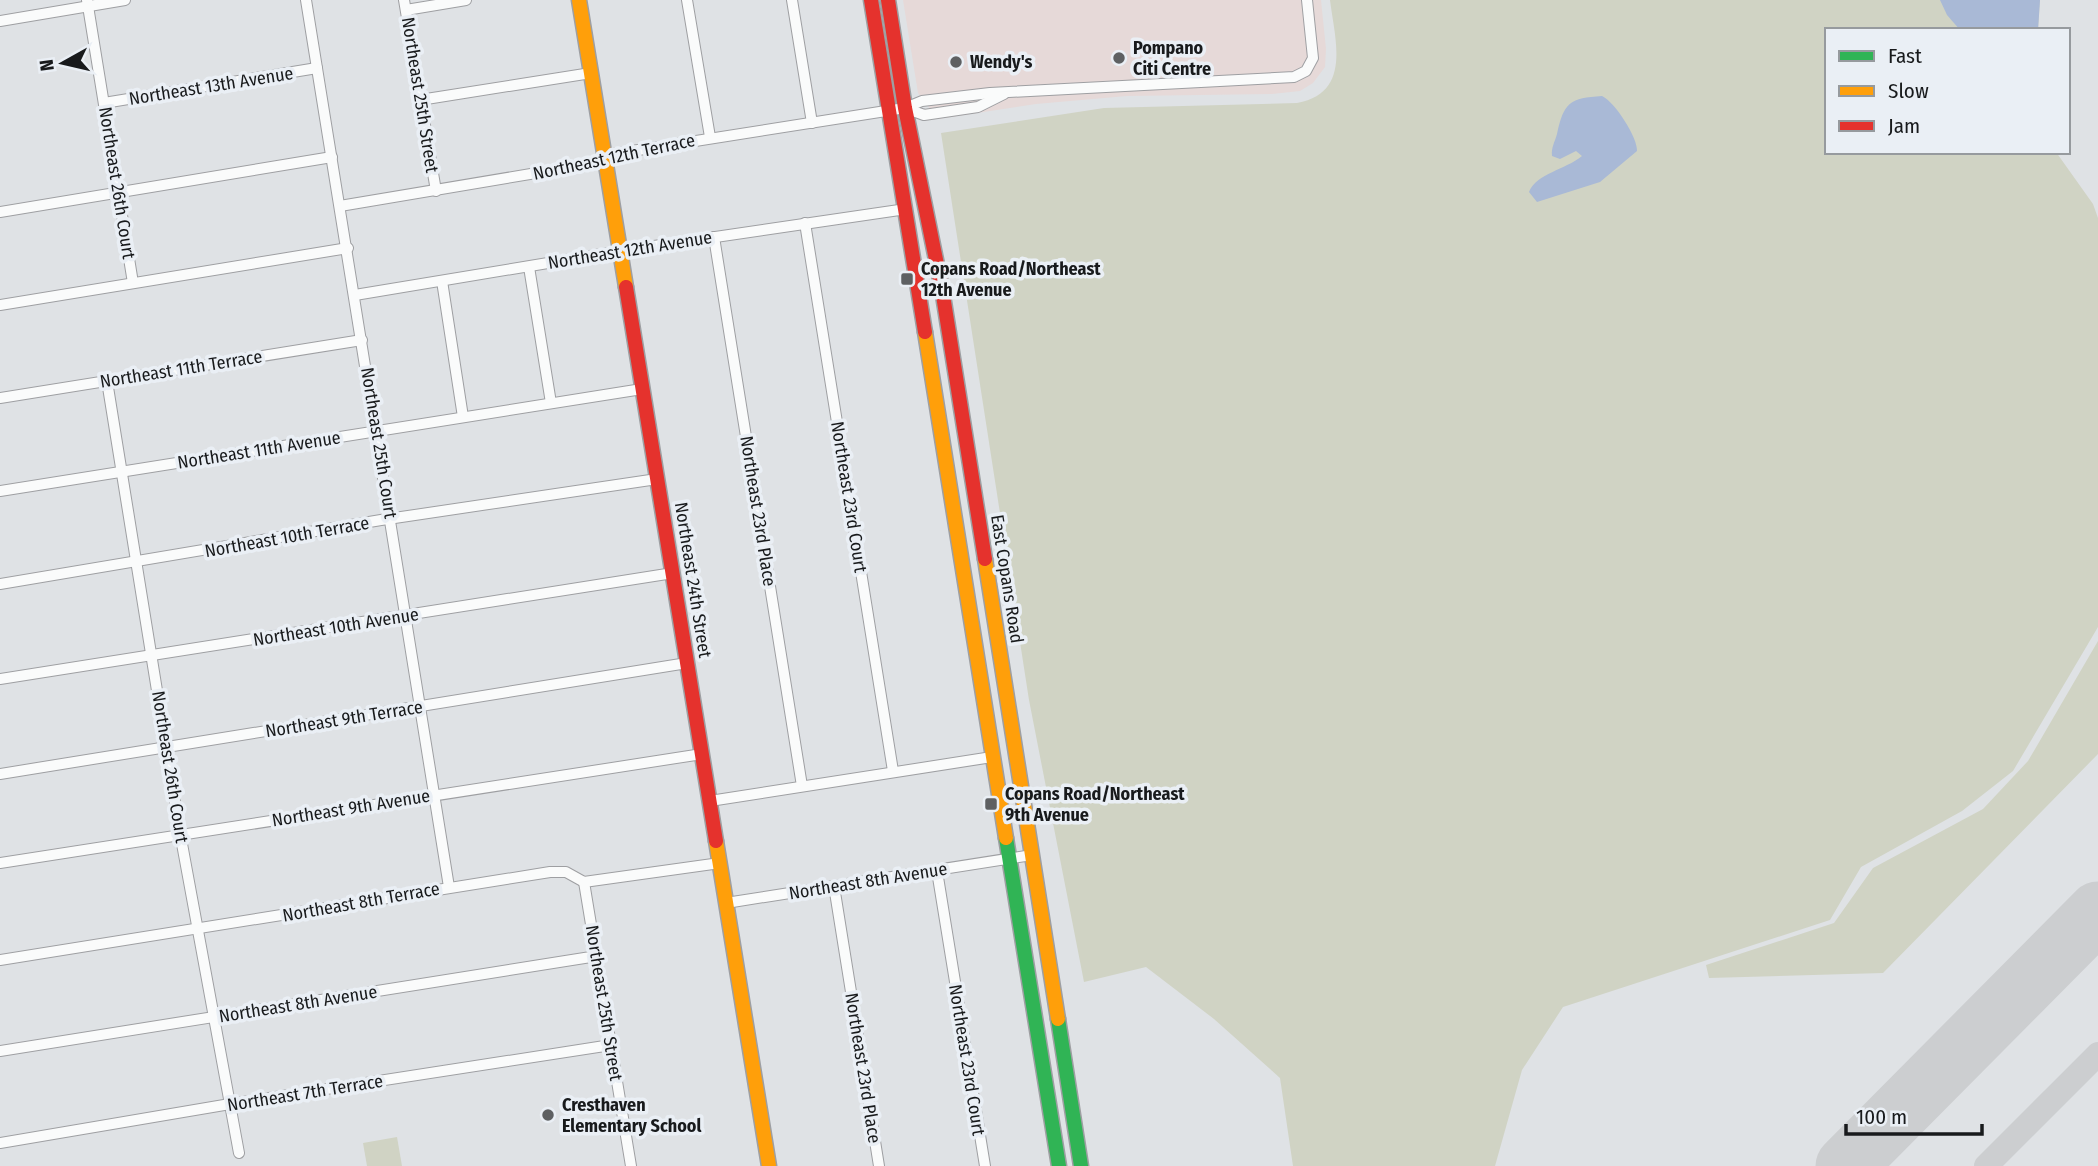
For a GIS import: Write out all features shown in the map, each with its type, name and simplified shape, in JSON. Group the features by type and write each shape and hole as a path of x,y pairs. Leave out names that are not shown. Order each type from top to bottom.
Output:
{"main road":[{"name":"Northeast 24th Street","path":"579,0 769,1166"},
{"path":"871,0 1059,1166"},
{"name":"East Copans Road","path":"888,0 905,107 942,289 1081,1166"}],"street":[{"path":"0,21 88,3 125,0"},
{"name":"Northeast 25th Court","path":"306,0 449,887"},
{"path":"405,5 466,0"},
{"path":"687,0 710,137"},
{"path":"792,0 812,123"},
{"path":"905,107 924,115 978,107 1005,94 1294,77 1306,71 1313,58 1307,0"},
{"name":"Northeast 26th Court","path":"88,3 134,284"},
{"name":"Northeast 25th Street","path":"405,5 436,191"},
{"name":"Northeast 13th Avenue","path":"104,103 317,68"},
{"path":"420,100 591,73"},
{"name":"Northeast 12th Terrace","path":"341,206 596,163 605,157 710,137 905,107"},
{"path":"0,212 332,157"},
{"name":"Northeast 12th Avenue","path":"355,295 620,251 906,209"},
{"name":"Northeast 23rd Court","path":"805,223 893,771"},
{"name":"Northeast 23rd Place","path":"714,237 802,786"},
{"path":"0,305 348,248"},
{"path":"529,267 551,403"},
{"path":"442,281 463,417"},
{"name":"Northeast 11th Terrace","path":"0,398 362,340"},
{"name":"Northeast 26th Court","path":"107,381 180,833 239,1153"},
{"name":"Northeast 11th Avenue","path":"0,491 642,389"},
{"name":"Northeast 10th Terrace","path":"0,584 657,478"},
{"name":"Northeast 10th Avenue","path":"0,679 673,573"},
{"name":"Northeast 9th Terrace","path":"0,774 687,663"},
{"name":"Northeast 9th Avenue","path":"0,863 702,754"},
{"path":"710,801 992,757"},
{"name":"Northeast 8th Avenue","path":"726,903 1032,855"},
{"name":"Northeast 8th Terrace","path":"0,960 550,872 566,872 584,882 720,863"},
{"name":"Northeast 23rd Court","path":"937,871 985,1166"},
{"name":"Northeast 25th Street","path":"584,882 631,1166"},
{"name":"Northeast 23rd Place","path":"834,886 879,1166"},
{"name":"Northeast 8th Avenue","path":"0,1051 597,956"},
{"name":"Northeast 7th Terrace","path":"0,1143 611,1045"}],"shaded area":[{"name":"Pompano Citi Centre","path":"903,0 1321,0 1325,67 1313,83 1300,91 1272,94 1127,96 1036,104 938,119 918,93"},
{"path":"1330,0 2040,0 2038,28 1825,28 1825,154 2057,154 2093,204 2098,218 2098,627 2013,771 1962,811 1861,867 1830,920 1563,1007 1522,1070 1495,1166 1293,1166 1280,1078 1214,1019 1146,967 1084,982 1029,700 941,133 1104,108 1297,103 1314,97 1326,88 1333,77 1336,63"},
{"path":"2098,641 2098,754 1883,973 1709,978 1706,965 1834,923 1873,868 1983,809 2028,761"},
{"path":"397,1137 402,1166 367,1166 363,1143"}],"water":[{"path":"1940,0 2040,0 2038,28 1958,28 1947,15"},
{"path":"1602,96 1625,121 1637,151 1600,182 1537,202 1529,192 1538,180 1582,156 1576,151 1560,159 1552,156 1566,108 1582,98"}],"taxiway":[{"path":"1986,1166 2098,1054"}],"runway":[{"path":"1846,1166 2098,912"}],"traffic: fast":[{"path":"1006,838 1059,1166"},
{"path":"1058,1019 1081,1166"}],"traffic: slow":[{"path":"579,0 626,287"},
{"path":"925,332 1006,838"},
{"path":"985,559 1058,1019"},
{"path":"716,841 769,1166"}],"traffic: jam":[{"path":"871,0 925,332"},
{"path":"888,0 905,108 942,289 985,559"},
{"path":"626,287 716,841"}],"place":[{"name":"Pompano Citi Centre","path":"1119,58"},
{"name":"Wendy's","path":"956,62"},
{"name":"Copans Road/Northeast 12th Avenue","path":"907,279"},
{"name":"Copans Road/Northeast 9th Avenue","path":"991,804"},
{"name":"Cresthaven Elementary School","path":"548,1115"}]}
